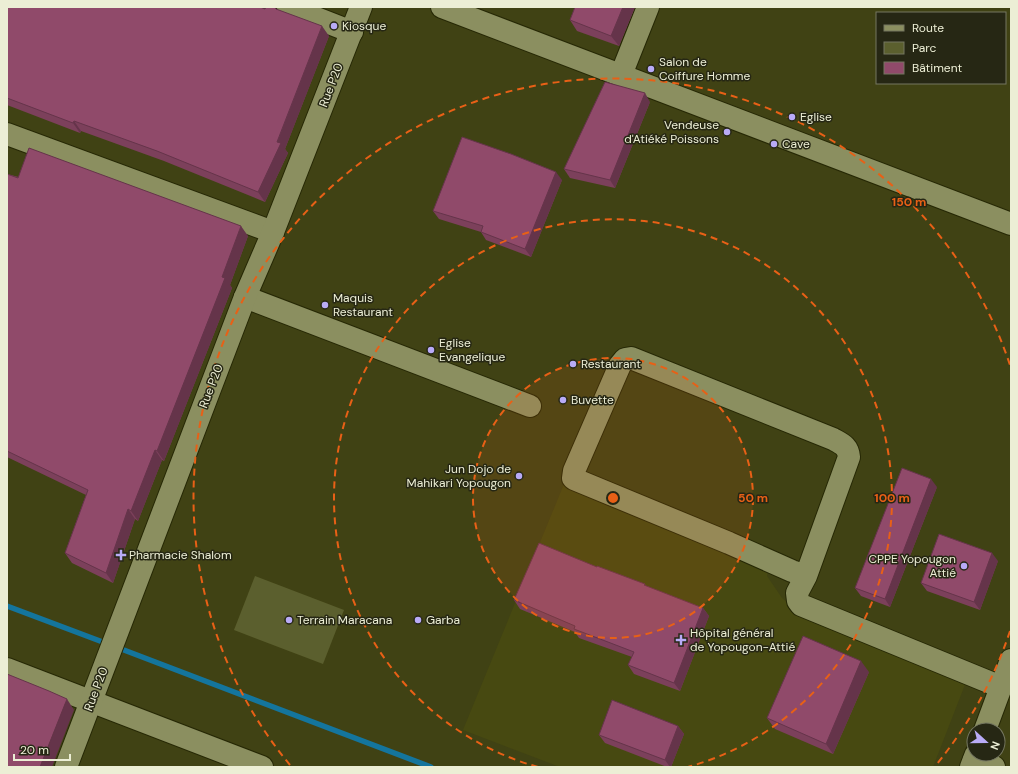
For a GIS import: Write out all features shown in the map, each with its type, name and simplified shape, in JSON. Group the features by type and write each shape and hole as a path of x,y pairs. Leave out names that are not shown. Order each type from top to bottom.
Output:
{"street":[{"path":"288,7 352,32"},
{"name":"Rue P20","path":"66,767 245,298 273,232 352,32 360,7"},
{"path":"442,7 1011,224"},
{"path":"622,75 648,7"},
{"path":"7,134 273,232"},
{"path":"245,298 530,406"},
{"path":"806,576 573,478 574,471 620,366 625,359 631,358 834,439 843,444 848,450 849,457 806,576 796,597 798,601 801,605 1001,687"},
{"path":"988,722 1011,660"},
{"path":"7,669 262,767"}],"shaded area":[{"name":"Hôpital général de Yopougon-Attié","path":"566,479 771,551 767,576 782,598 801,615 966,682 933,767 560,767 463,730"}],"green space":[{"name":"Terrain Maracana","path":"255,576 344,610 323,664 234,630"}],"building":[{"path":"7,7 260,7 265,9 266,7 274,7 322,26 277,142 281,143 258,192 157,151 74,121 73,123 7,98"},
{"path":"575,7 623,7 611,36 570,20"},
{"path":"605,82 645,93 610,180 564,169"},
{"path":"462,137 556,172 525,249 481,232 483,226 433,211"},
{"path":"29,148 241,226 222,277 225,278 157,451 155,450 131,511 128,509 106,573 65,553 88,490 7,451 7,174 18,178"},
{"path":"902,468 931,479 885,599 855,588"},
{"path":"939,534 992,553 974,602 921,583"},
{"path":"539,543 703,608 674,683 628,665 634,652 574,629 575,626 514,600"},
{"path":"803,636 861,661 826,744 767,718"},
{"path":"7,674 67,699 40,767 7,767"},
{"path":"612,700 678,726 665,760 599,735"}],"waterway":[{"path":"7,606 108,644"},
{"path":"116,647 431,767"}],"place":[{"name":"Kiosque","path":"334,26"},
{"name":"Salon de Coiffure Homme","path":"651,69"},
{"name":"Eglise","path":"792,117"},
{"name":"Vendeuse d'Atiéké Poissons","path":"727,132"},
{"name":"Cave","path":"774,144"},
{"name":"Maquis Restaurant","path":"325,305"},
{"name":"Eglise Evangelique","path":"431,350"},
{"name":"Restaurant","path":"573,364"},
{"name":"Buvette","path":"563,400"},
{"name":"Jun Dojo de Mahikari Yopougon","path":"519,476"},
{"name":"Pharmacie Shalom","path":"121,555"},
{"name":"CPPE Yopougon Attié","path":"964,566"},
{"name":"Terrain Maracana","path":"289,620"},
{"name":"Garba","path":"418,620"},
{"name":"Hôpital général de Yopougon-Attié","path":"681,640"}]}
